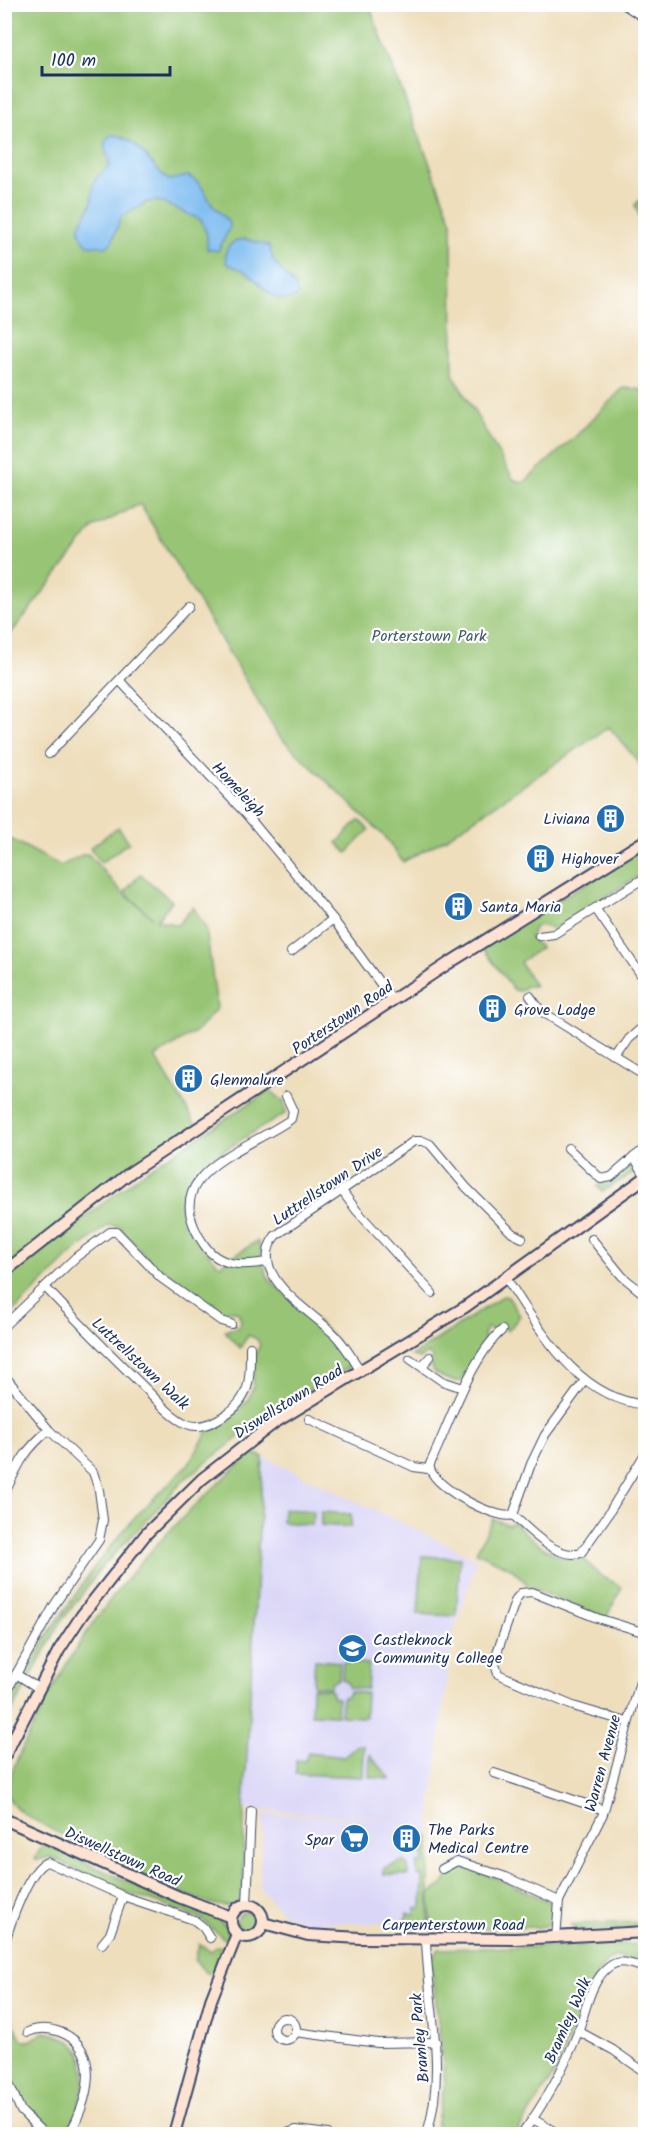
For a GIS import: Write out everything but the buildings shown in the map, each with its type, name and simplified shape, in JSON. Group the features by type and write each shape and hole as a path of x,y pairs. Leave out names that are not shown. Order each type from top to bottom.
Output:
{"street":[{"path":"623,4 645,19"},
{"path":"49,754 189,606"},
{"name":"Homeleigh","path":"120,681 246,814 333,919 393,1001"},
{"name":"Porterstown Road","path":"4,1272 131,1172 645,840"},
{"path":"539,936 554,934 645,877"},
{"path":"595,908 645,982"},
{"path":"291,952 333,919"},
{"path":"530,996 541,1010 645,1076"},
{"path":"616,1058 629,1039 645,1024"},
{"path":"286,1096 293,1111 291,1119 250,1141 214,1167 196,1183 189,1196 188,1210 205,1246 217,1259 231,1264 267,1262 273,1276 337,1336 361,1372"},
{"name":"Luttrellstown Drive","path":"267,1262 269,1245 275,1236 414,1141 423,1140 430,1144 501,1223 522,1238"},
{"path":"568,1148 601,1179 611,1177 645,1148"},
{"path":"634,1157 645,1177"},
{"name":"Diswellstown Road","path":"4,1757 38,1688 82,1615 133,1549 173,1507 256,1436 361,1372 506,1278 645,1177"},
{"path":"342,1191 357,1211 432,1293"},
{"path":"4,1326 76,1257 110,1232 117,1232 161,1278 221,1321 231,1324"},
{"path":"592,1239 622,1276 645,1296"},
{"path":"506,1278 550,1344 585,1380 621,1400 645,1405"},
{"name":"Luttrellstown Walk","path":"45,1287 158,1401 188,1424 210,1423 232,1410 243,1400 250,1386 250,1347"},
{"path":"429,1469 463,1388 491,1334 502,1330"},
{"path":"422,1366 430,1357"},
{"path":"410,1359 442,1381 463,1388"},
{"path":"4,1376 49,1430 93,1472 99,1490 103,1520 99,1540 55,1604 4,1696"},
{"path":"513,1515 531,1464 544,1436 585,1380"},
{"path":"309,1419 414,1467 429,1469"},
{"path":"4,1495 21,1458 30,1446 49,1430"},
{"path":"429,1469 438,1484 480,1507 502,1516 513,1515 543,1541 568,1554 581,1553 607,1516 645,1452"},
{"path":"627,1722 573,1707 498,1674 494,1661 516,1599 521,1593 527,1592 645,1633"},
{"name":"Warren Avenue","path":"556,1938 560,1901 593,1838 604,1810 645,1660"},
{"path":"16,1674 38,1688"},
{"path":"494,1773 604,1810"},
{"path":"247,1905 251,1811"},
{"name":"Diswellstown Road","path":"4,1820 161,1890 231,1917"},
{"path":"442,1869 457,1861 476,1866 560,1901"},
{"path":"4,1946 16,1911 34,1874 38,1866 45,1862 54,1863 123,1896 194,1920 206,1930 210,1938"},
{"path":"102,1944 110,1934 123,1896"},
{"path":"247,1905 259,1911 263,1923 255,1935 246,1937 237,1934 231,1925 231,1917 238,1908 247,1905"},
{"name":"Carpenterstown Road","path":"263,1923 315,1936 426,1939 556,1938 645,1932"},
{"path":"174,2134 211,2002 237,1934"},
{"name":"Bramley Park","path":"426,1939 428,1986 436,2042 438,2082 428,2134"},
{"name":"Bramley Walk","path":"522,2134 533,2119 578,2031 589,1998 608,1968 621,1962 645,1969"},
{"path":"28,2032 38,2028 63,2033 76,2042 84,2052 87,2083 78,2116 69,2134"},
{"path":"578,2031 613,2050 645,2073"},
{"path":"295,2032 378,2043 436,2042"},
{"path":"4,2072 21,2111 44,2134"},
{"path":"533,2119 560,2134"},
{"path":"284,2134 296,2130 328,2134"}],"shaded area":[{"name":"Castleknock Community College","path":"263,1457 477,1559 452,1637 430,1821 429,1929 406,1924 309,1922 285,1915 259,1887 264,1814 398,1820 244,1809"}],"green space":[{"name":"Porterstown Park","path":"30,4 369,5 452,222 453,374 513,479 523,483 576,436 623,388 645,390 645,770 609,727 445,839 403,862 384,836 278,735 140,504 93,528 5,641 4,7"},
{"path":"645,195 645,230 635,205"},
{"path":"359,820 369,830 347,853 337,843"},
{"path":"118,827 129,842 101,863 90,848"},
{"path":"5,836 61,866 88,854 122,892 153,918 125,892 140,874 172,901 157,920 178,925 193,907 206,928 217,1008 198,1030 155,1057 199,1129 131,1172 5,1272"},
{"path":"645,847 645,872 555,929 539,925 534,928 530,938 541,948 520,962 535,986 526,986 520,991 514,990 482,947"},
{"path":"270,1090 284,1102 286,1113 239,1141 205,1166 192,1179 183,1194 182,1213 191,1231 220,1265 257,1241 269,1279 327,1331 345,1355 349,1367 271,1412 185,1479 101,1568 61,1622 5,1724 5,1711 49,1633 95,1566 134,1518 188,1465 210,1428 238,1410 248,1400 253,1387 255,1355 260,1345 257,1339 248,1335 240,1348 225,1331 238,1327 241,1321 239,1314 235,1311 218,1312 153,1265 120,1227 108,1225 75,1251 5,1320 5,1279 144,1172"},
{"path":"629,1167 638,1170 602,1192 597,1186 608,1184"},
{"path":"503,1296 508,1297 520,1316 508,1331 501,1326 494,1330 487,1328 483,1334 486,1343 461,1381 447,1379 435,1372 430,1365 433,1358 428,1353 420,1358 412,1356"},
{"path":"252,1453 263,1457 244,1809 243,1895 238,1902 229,1906 213,1904 189,1896 91,1850 20,1811 12,1803 7,1793 18,1756 57,1681 103,1609 158,1544"},
{"path":"283,1509 314,1511 312,1525 282,1522"},
{"path":"321,1512 351,1514 351,1527 321,1525"},
{"path":"493,1519 509,1525 514,1522 536,1542 554,1554 573,1559 582,1557 599,1575 622,1587 606,1618 531,1588 511,1568 476,1552"},
{"path":"422,1556 460,1558 456,1616 418,1614"},
{"path":"315,1660 340,1662 339,1679 332,1682 330,1687 313,1686"},
{"path":"343,1662 369,1664 367,1689 349,1688 347,1681 342,1679"},
{"path":"312,1688 330,1689 333,1697 338,1698 337,1715 311,1714"},
{"path":"349,1692 366,1693 365,1717 341,1716 342,1697 347,1696"},
{"path":"358,1745 364,1746 363,1777 296,1774 296,1760 305,1761 308,1753 344,1757"},
{"path":"370,1755 391,1779 369,1777"},
{"path":"429,1836 429,1928 406,1924 407,1913 415,1914 416,1908 422,1908 423,1876 417,1875 417,1863 423,1863 424,1854 419,1853 420,1844"},
{"path":"43,1844 165,1898 217,1918 227,1927 228,1942 200,1918 107,1885 51,1857 35,1859"},
{"path":"403,1861 408,1865 408,1875 384,1874 384,1868"},
{"path":"459,1865 494,1877 553,1903 552,1920 546,1926 538,1927 431,1929 430,1894 444,1884 453,1867"},
{"path":"246,1912 252,1915 255,1921 252,1927 246,1930 240,1927 237,1921 240,1915"},
{"path":"645,1922 645,1929 576,1930 570,1924"},
{"path":"199,1944 211,1951 218,1946 226,1948 214,1974 207,1973 195,1961"},
{"path":"645,1944 645,1964 617,1957 607,1961 602,1967 586,1997 553,2076 516,2134 434,2134 445,2083 431,1958 439,1949"},
{"path":"4,2018 11,2018 22,2040 30,2041 45,2032 68,2040 78,2049 84,2069 82,2093 75,2116 63,2134 50,2134 26,2109 19,2096 6,2052"}],"water":[{"path":"111,135 129,140 169,180 188,176 200,185 230,227 218,251 207,249 207,235 201,220 159,201 147,202 121,217 112,242 106,247 88,245 80,233 80,227 92,201 94,181 109,166 104,146"},
{"path":"245,239 269,246 274,262 294,285 298,295 283,300 277,298 247,272 227,264 226,254 229,246"}],"place":[{"name":"Liviana","path":"611,818"},
{"name":"Highover","path":"540,858"},
{"name":"Santa Maria","path":"459,906"},
{"name":"Grove Lodge","path":"493,1009"},
{"name":"Glenmalure","path":"189,1079"},
{"name":"Castleknock Community College","path":"352,1648"},
{"name":"The Parks Medical Centre","path":"407,1838"},
{"name":"Spar","path":"355,1839"}]}
